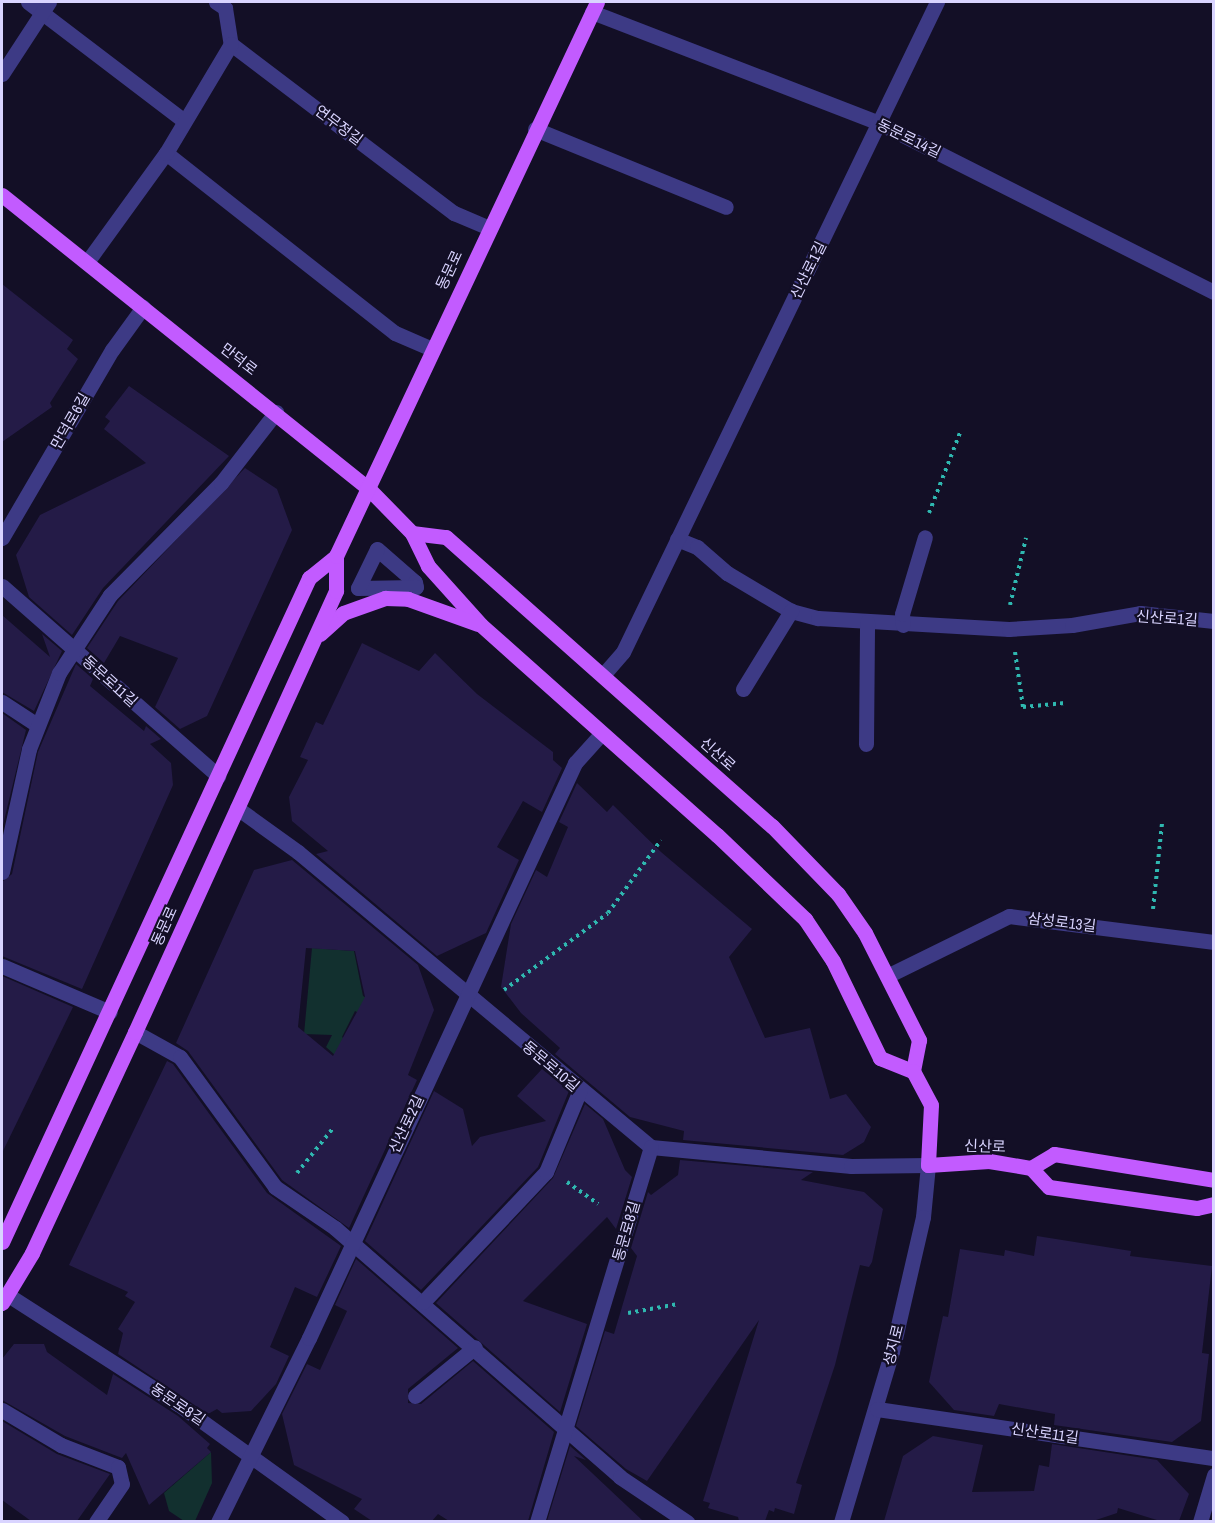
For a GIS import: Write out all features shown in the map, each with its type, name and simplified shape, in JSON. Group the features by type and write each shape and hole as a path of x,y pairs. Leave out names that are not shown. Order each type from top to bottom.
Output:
{"main road":[{"name":"동문로","path":"5,1299 32,1253 336,591 336,556 367,487 595,7"},
{"name":"만덕로","path":"2,195 367,487"},
{"path":"367,487 412,533 428,566 481,626 805,919 833,961 880,1058 913,1071 931,1106 928,1165"},
{"name":"신산로","path":"412,533 446,537 603,675 815,868 858,922 919,1040 913,1071"},
{"name":"동문로","path":"2,1242 309,578 336,556"},
{"path":"315,638 343,613 385,598 408,599 481,626"},
{"path":"1214,1180 1054,1154 1031,1168 1049,1187 1197,1208 1214,1204"},
{"name":"신산로","path":"928,1165 989,1161 1031,1168"}],"street":[{"path":"28,2 45,7 184,121"},
{"path":"87,262 166,153 231,44 225,8 216,2"},
{"name":"신산로1길","path":"603,675 623,652 937,2"},
{"path":"2,74 45,7"},
{"name":"동문로14길","path":"595,7 879,123 1214,292"},
{"name":"연무정길","path":"231,44 454,213 489,228"},
{"path":"536,129 726,207"},
{"path":"166,153 395,333 432,350"},
{"name":"만덕로6길","path":"2,538 112,350 143,307"},
{"path":"2,872 37,725 51,688 110,595 220,483 276,412"},
{"path":"903,625 902,614 925,537"},
{"name":"신산로1길","path":"677,538 791,611 818,618 903,625 1009,629 1072,625 1140,613 1214,621"},
{"name":"동문로11길","path":"2,586 218,776"},
{"path":"743,689 791,611"},
{"path":"866,744 867,622"},
{"path":"2,702 37,725"},
{"name":"신산로2길","path":"218,1521 352,1243 575,763 602,733"},
{"name":"동문로10길","path":"237,808 291,846 466,995 651,1147"},
{"name":"삼성로13길","path":"887,976 1010,916 1214,942"},
{"path":"2,966 110,1012"},
{"path":"135,1032 180,1057 256,1165 281,1192 352,1243 423,1302 565,1430 636,1490 687,1521"},
{"path":"423,1302 548,1169 580,1090"},
{"path":"651,1147 851,1166 928,1165"},
{"name":"동문로8길","path":"537,1521 651,1147"},
{"name":"성지로","path":"842,1521 877,1409 920,1233 928,1165"},
{"name":"동문로8길","path":"5,1299 251,1455 342,1521"},
{"path":"415,1396 475,1347"},
{"name":"신산로11길","path":"877,1409 1214,1458"},
{"path":"2,1410 61,1445 118,1467 122,1484 96,1521"},
{"path":"1200,1521 1214,1475"}],"path":[{"path":"925,537 925,525 962,430"},
{"path":"1026,538 1007,621 1023,707 1065,703"},
{"path":"1151,934 1162,823"},
{"path":"504,990 608,913 661,840"},
{"path":"281,1192 334,1126"},
{"path":"548,1169 598,1204"},
{"path":"600,1317 678,1304"}],"green space":[{"path":"312,948 354,951 363,996 375,1002 367,1017 355,1011 342,1037 353,1045 336,1056 326,1047 332,1035 304,1034"},
{"path":"211,1452 212,1483 195,1521 184,1521 169,1511 164,1493"}],"building":[{"path":"2,284 73,340 67,349 78,359 50,403 52,407 2,442"},
{"path":"129,386 229,456 103,588 72,635 29,597 16,555 40,515 146,463 104,429 110,421 105,417"},
{"path":"245,468 277,489 292,530 207,716 180,729 155,707 178,658 120,636 104,663 87,648 118,601"},
{"path":"2,615 50,657 42,634 62,651 34,711 2,692"},
{"path":"362,643 419,671 435,653 477,694 553,752 553,760 562,768 542,812 523,801 497,847 519,860 486,933 437,956 316,854 328,851 292,821 289,797 308,760 300,757 316,722 323,725"},
{"path":"76,664 93,679 90,686 144,731 146,726 161,739 150,744 171,763 173,785 82,989 2,956 2,882 12,874 38,752"},
{"path":"2,713 26,730 2,829"},
{"path":"577,783 607,812 613,805 661,852 752,929 729,957 765,1038 810,1028 830,1099 846,1094 871,1127 864,1142 843,1155 683,1140 684,1131 630,1117 555,1054 560,1048 521,1013 501,987 511,924 536,870 547,877 568,827 559,822"},
{"path":"292,860 418,965 434,1010 408,1075 417,1080 349,1228 282,1180 188,1051 176,1043 254,870","holes":["306,948 355,951 365,997 333,1056 298,1027"]},
{"path":"2,976 73,1007 2,1153"},
{"path":"167,1061 173,1064 267,1193 341,1246 317,1297 295,1287 270,1347 289,1356 276,1384 251,1411 222,1413 217,1409 208,1414 118,1354 123,1333 118,1329 135,1302 125,1296 128,1292 69,1265"},
{"path":"542,1069 569,1091 538,1167 421,1290 365,1241 434,1091 463,1109 472,1146 480,1137 546,1121 517,1096"},
{"path":"585,1104 603,1119 625,1170 632,1177 616,1229 607,1217 523,1301 587,1324 560,1412 436,1303 553,1178"},
{"path":"680,1160 813,1172 801,1180 864,1192 883,1209 872,1262 869,1267 860,1265 835,1365 796,1483 802,1485 794,1514 775,1508 774,1512 769,1510 765,1521 739,1521 738,1517 708,1508 710,1503 703,1501 759,1320 647,1481 626,1469 576,1426 605,1331 614,1334 637,1256 631,1248 648,1192 651,1195 678,1175"},
{"path":"1037,1236 1131,1251 1130,1256 1212,1266 1202,1353 1209,1354 1201,1421 1172,1442 1054,1425 1055,1414 999,1404 994,1416 954,1410 929,1382 943,1316 948,1317 960,1249 1004,1256 1005,1250 1034,1256"},
{"path":"356,1259 458,1348 408,1389 408,1403 421,1404 473,1361 554,1432 528,1521 449,1521 438,1514 432,1521 372,1521 354,1509 362,1499 294,1465 282,1414 307,1364 320,1370 347,1311 335,1305"},
{"path":"14,1344 44,1344 47,1352 107,1395 113,1374 178,1416 210,1444 207,1448 211,1452 149,1505 126,1453 122,1458 65,1436 2,1400 2,1359"},
{"path":"2,1421 57,1454 110,1474 77,1521 31,1521 2,1500"},
{"path":"933,1436 983,1445 972,1492 1034,1491 1039,1465 1049,1467 1052,1444 1157,1460 1189,1494 1179,1521 1160,1521 1118,1508 1117,1513 1093,1521 884,1521 903,1456"},
{"path":"570,1446 586,1460 574,1456 643,1521 547,1521"}]}
